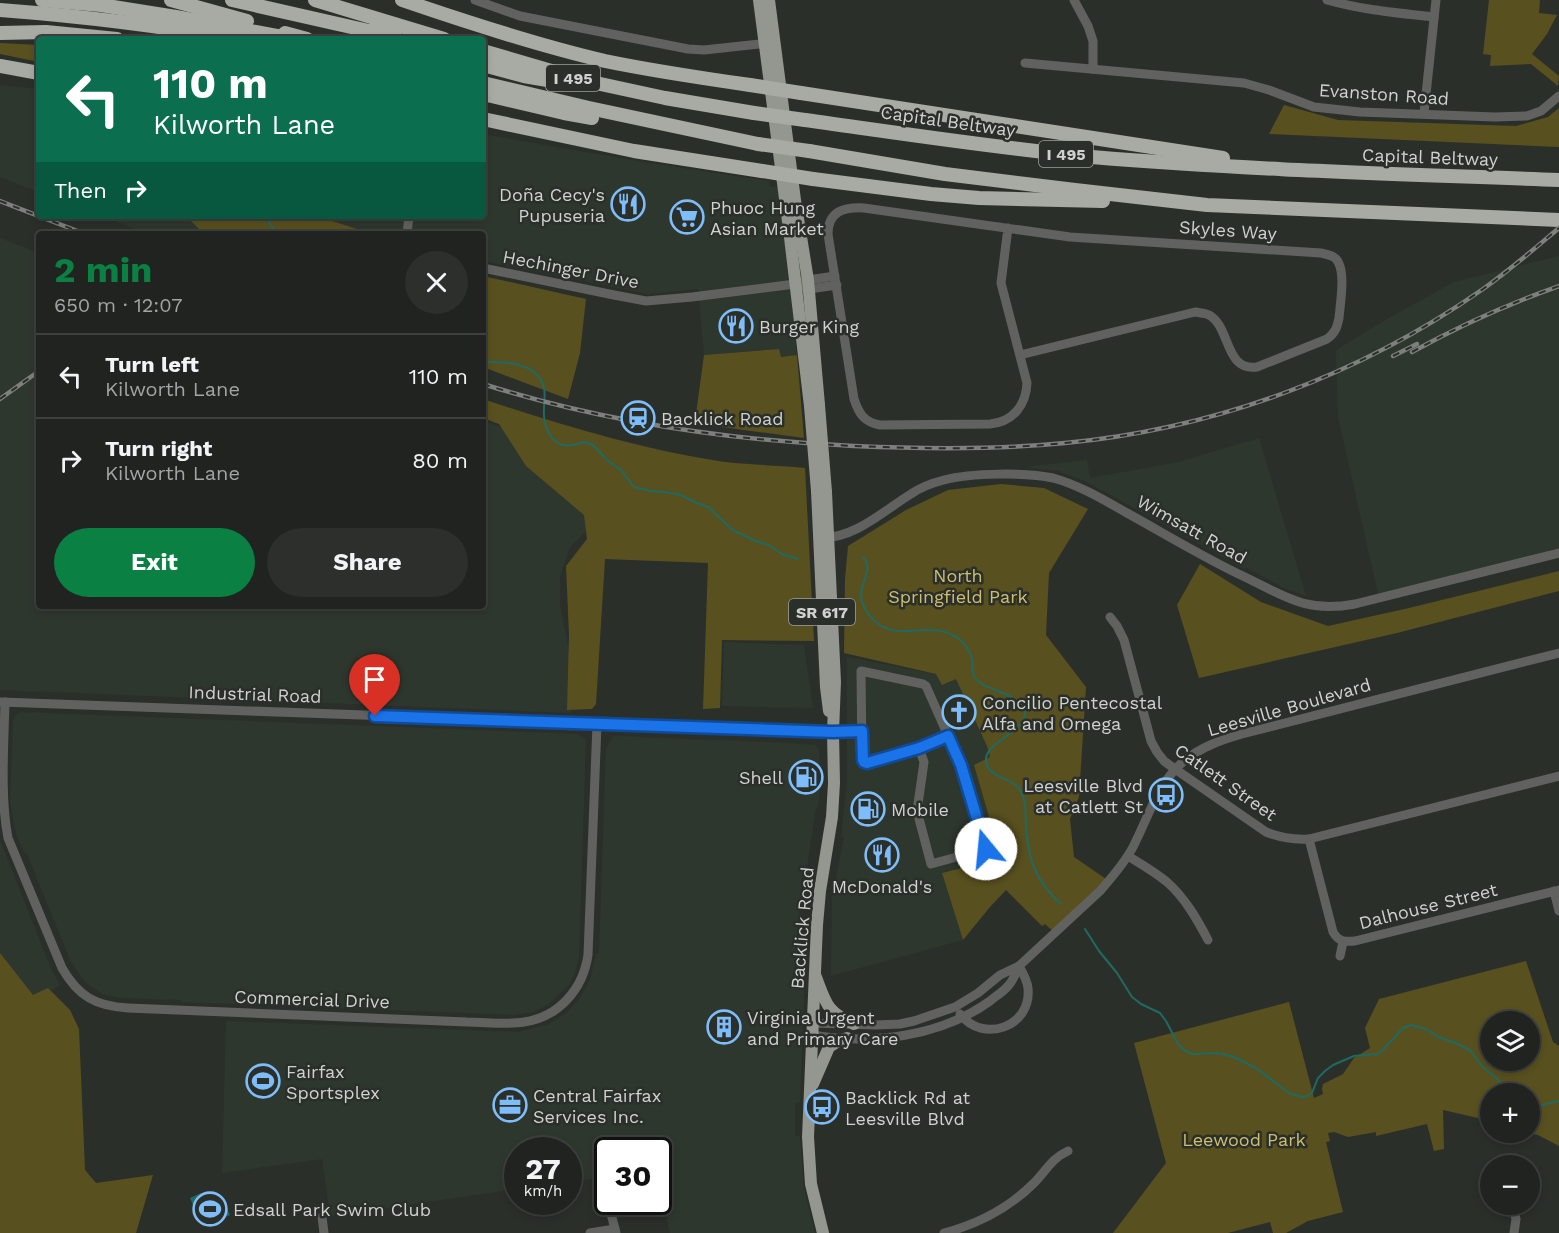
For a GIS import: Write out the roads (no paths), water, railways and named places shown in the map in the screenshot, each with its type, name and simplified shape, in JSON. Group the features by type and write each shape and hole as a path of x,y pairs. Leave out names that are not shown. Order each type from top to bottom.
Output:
{"highway":[{"path":"42,0 101,5 279,36"},
{"path":"232,0 428,36"},
{"path":"277,0 361,25 385,28"},
{"path":"315,0 385,28"},
{"path":"333,0 385,28 394,36"},
{"path":"402,0 541,45 604,61 1164,149 1329,171"},
{"path":"409,0 442,14"},
{"path":"172,1 296,36"},
{"path":"0,10 89,17 216,36"},
{"path":"0,33 46,32 87,36"},
{"name":"Capital Beltway","path":"486,52 582,80 665,98 754,113 1008,148 1188,164 1559,180"},
{"path":"0,66 36,72"},
{"path":"486,66 555,82 665,98"},
{"path":"486,84 758,144"},
{"name":"I 495","path":"486,94 564,113 663,131 809,151 945,174 1086,192 1207,205 1559,220"},
{"path":"486,120 634,151 813,179 931,194 979,198 1207,205"}],"main road":[{"name":"Backlick Road","path":"759,0 769,43 808,284 824,538 826,687 833,732 834,793 820,891 814,973 808,1137 811,1184 823,1233"},
{"name":"Backlick Road","path":"769,0 769,43 795,284 815,406"},
{"path":"814,973 831,1011 854,1024"},
{"path":"810,1090 830,1047 847,1038"}],"street":[{"path":"478,0 520,16 688,49 704,50 769,43"},
{"path":"1074,0 1093,41 1093,69"},
{"path":"1327,0 1343,5 1434,17"},
{"path":"1424,113 1436,0"},
{"name":"Evanston Road","path":"1025,63 1245,83 1325,109 1496,117 1527,116 1542,111 1559,96"},
{"name":"Skyles Way","path":"836,281 828,226 834,215 844,210 864,208 1070,237 1329,255 1338,261 1342,271 1340,318 1334,334 1327,339 1257,367 1251,368 1240,364 1215,319 1204,313 1196,312 1020,355"},
{"path":"795,284 836,281 854,399 861,416 870,423 880,425 1003,422 1010,418 1022,404 1027,383 1001,283 1008,228"},
{"name":"Hechinger Drive","path":"486,269 646,301 795,284"},
{"name":"Wimsatt Road","path":"824,538 840,536 859,527 913,492 943,480 962,477 1024,475 1051,478 1092,494 1285,598 1318,607 1355,604 1559,553"},
{"name":"Catlett Street","path":"1110,617 1124,640 1151,741 1157,752 1164,761 1266,832 1290,840 1309,839 1559,776"},
{"name":"Leesville Boulevard","path":"812,1029 854,1024 900,1024 914,1021 955,1007 978,993 1000,975 1019,966 1112,878 1128,856 1155,801 1175,769 1200,750 1227,738 1559,653"},
{"path":"919,748 924,762 917,811 931,864 986,849 961,765 926,686 861,671 862,757 864,762 919,748 948,736"},
{"name":"Industrial Road","path":"3,702 833,732 862,731"},
{"name":"Commercial Drive","path":"3,702 2,798 8,838 62,968 74,987 83,994 99,1004 121,1008 467,1022 523,1022 543,1017 568,999 583,975 588,955 597,724"},
{"name":"Dalhouse Street","path":"1309,839 1333,932 1336,938 1343,942 1355,941 1557,891"},
{"path":"1128,856 1176,891 1198,921 1208,940"},
{"path":"1557,891 1559,910"},
{"path":"1340,956 1343,942"},
{"path":"955,1007 973,1026 987,1029 1003,1028 1016,1019 1025,1006 1028,994 1026,981 1019,966"},
{"name":"Leesville Boulevard","path":"812,1029 825,1037 875,1038 908,1035 943,1026 963,1018 1008,986 1019,966"},
{"path":"944,1233 981,1221 1002,1209 1035,1182 1052,1161 1068,1151"},
{"path":"590,1233 616,1231 612,1215"},
{"path":"1514,1233 1515,1215"},
{"path":"322,1217 324,1233"}],"water":[{"name":"Edsall Park Swim Club","path":"201,1193 205,1203 221,1196 230,1215 222,1218 219,1214 200,1222 190,1198"}],"waterway":[{"path":"268,219 274,231"},
{"path":"486,362 521,365 535,372 544,387 545,424 555,441 569,446 586,442 593,445 607,460 622,471 634,487 678,494 708,507 734,531 769,545 782,554 798,559"},
{"path":"863,557 866,561 867,574 861,596 865,609 877,623 893,630 936,630 954,636 969,650 975,678 985,686 1013,698 1025,710 1022,723 991,748 986,764 989,769 1014,784 1021,791 1031,860 1045,887 1061,904"},
{"path":"1085,929 1132,997 1160,1013 1184,1050 1193,1054 1220,1053 1234,1057 1256,1068 1289,1093 1302,1097 1307,1096 1312,1093 1318,1078 1333,1065 1354,1056 1377,1054 1403,1028 1411,1025 1428,1030 1438,1037 1471,1051 1481,1065 1502,1083"},
{"path":"1540,1106 1559,1101"}],"railway":[{"path":"0,201 36,215"},
{"path":"46,219 77,231"},
{"path":"486,385 620,419 712,434 807,443 907,448 986,448 1065,443 1121,436 1231,411 1336,372 1436,320 1493,282 1559,228"},
{"path":"1412,352 1484,316 1559,286"},
{"path":"1393,356 1417,344"},
{"path":"0,399 36,373"}],"place":[{"name":"Doña Cecy's Pupuseria","path":"628,204"},
{"name":"Phuoc Hung Asian Market","path":"687,217"},
{"name":"Burger King","path":"736,326"},
{"name":"Backlick Road","path":"638,418"},
{"name":"Concilio Pentecostal Alfa and Omega","path":"959,712"},
{"name":"Shell","path":"806,777"},
{"name":"Leesville Blvd at Catlett St","path":"1166,795"},
{"name":"Mobile","path":"868,809"},
{"name":"McDonald's","path":"882,855"},
{"name":"Virginia Urgent and Primary Care","path":"724,1027"},
{"name":"Fairfax Sportsplex","path":"263,1081"},
{"name":"Central Fairfax Services Inc.","path":"510,1105"},
{"name":"Backlick Rd at Leesville Blvd","path":"822,1107"},
{"name":"Edsall Park Swim Club","path":"210,1209"}],"park label":[{"name":"North Springfield Park","path":"958,585"},
{"name":"Leewood Park","path":"1244,1139"}]}
